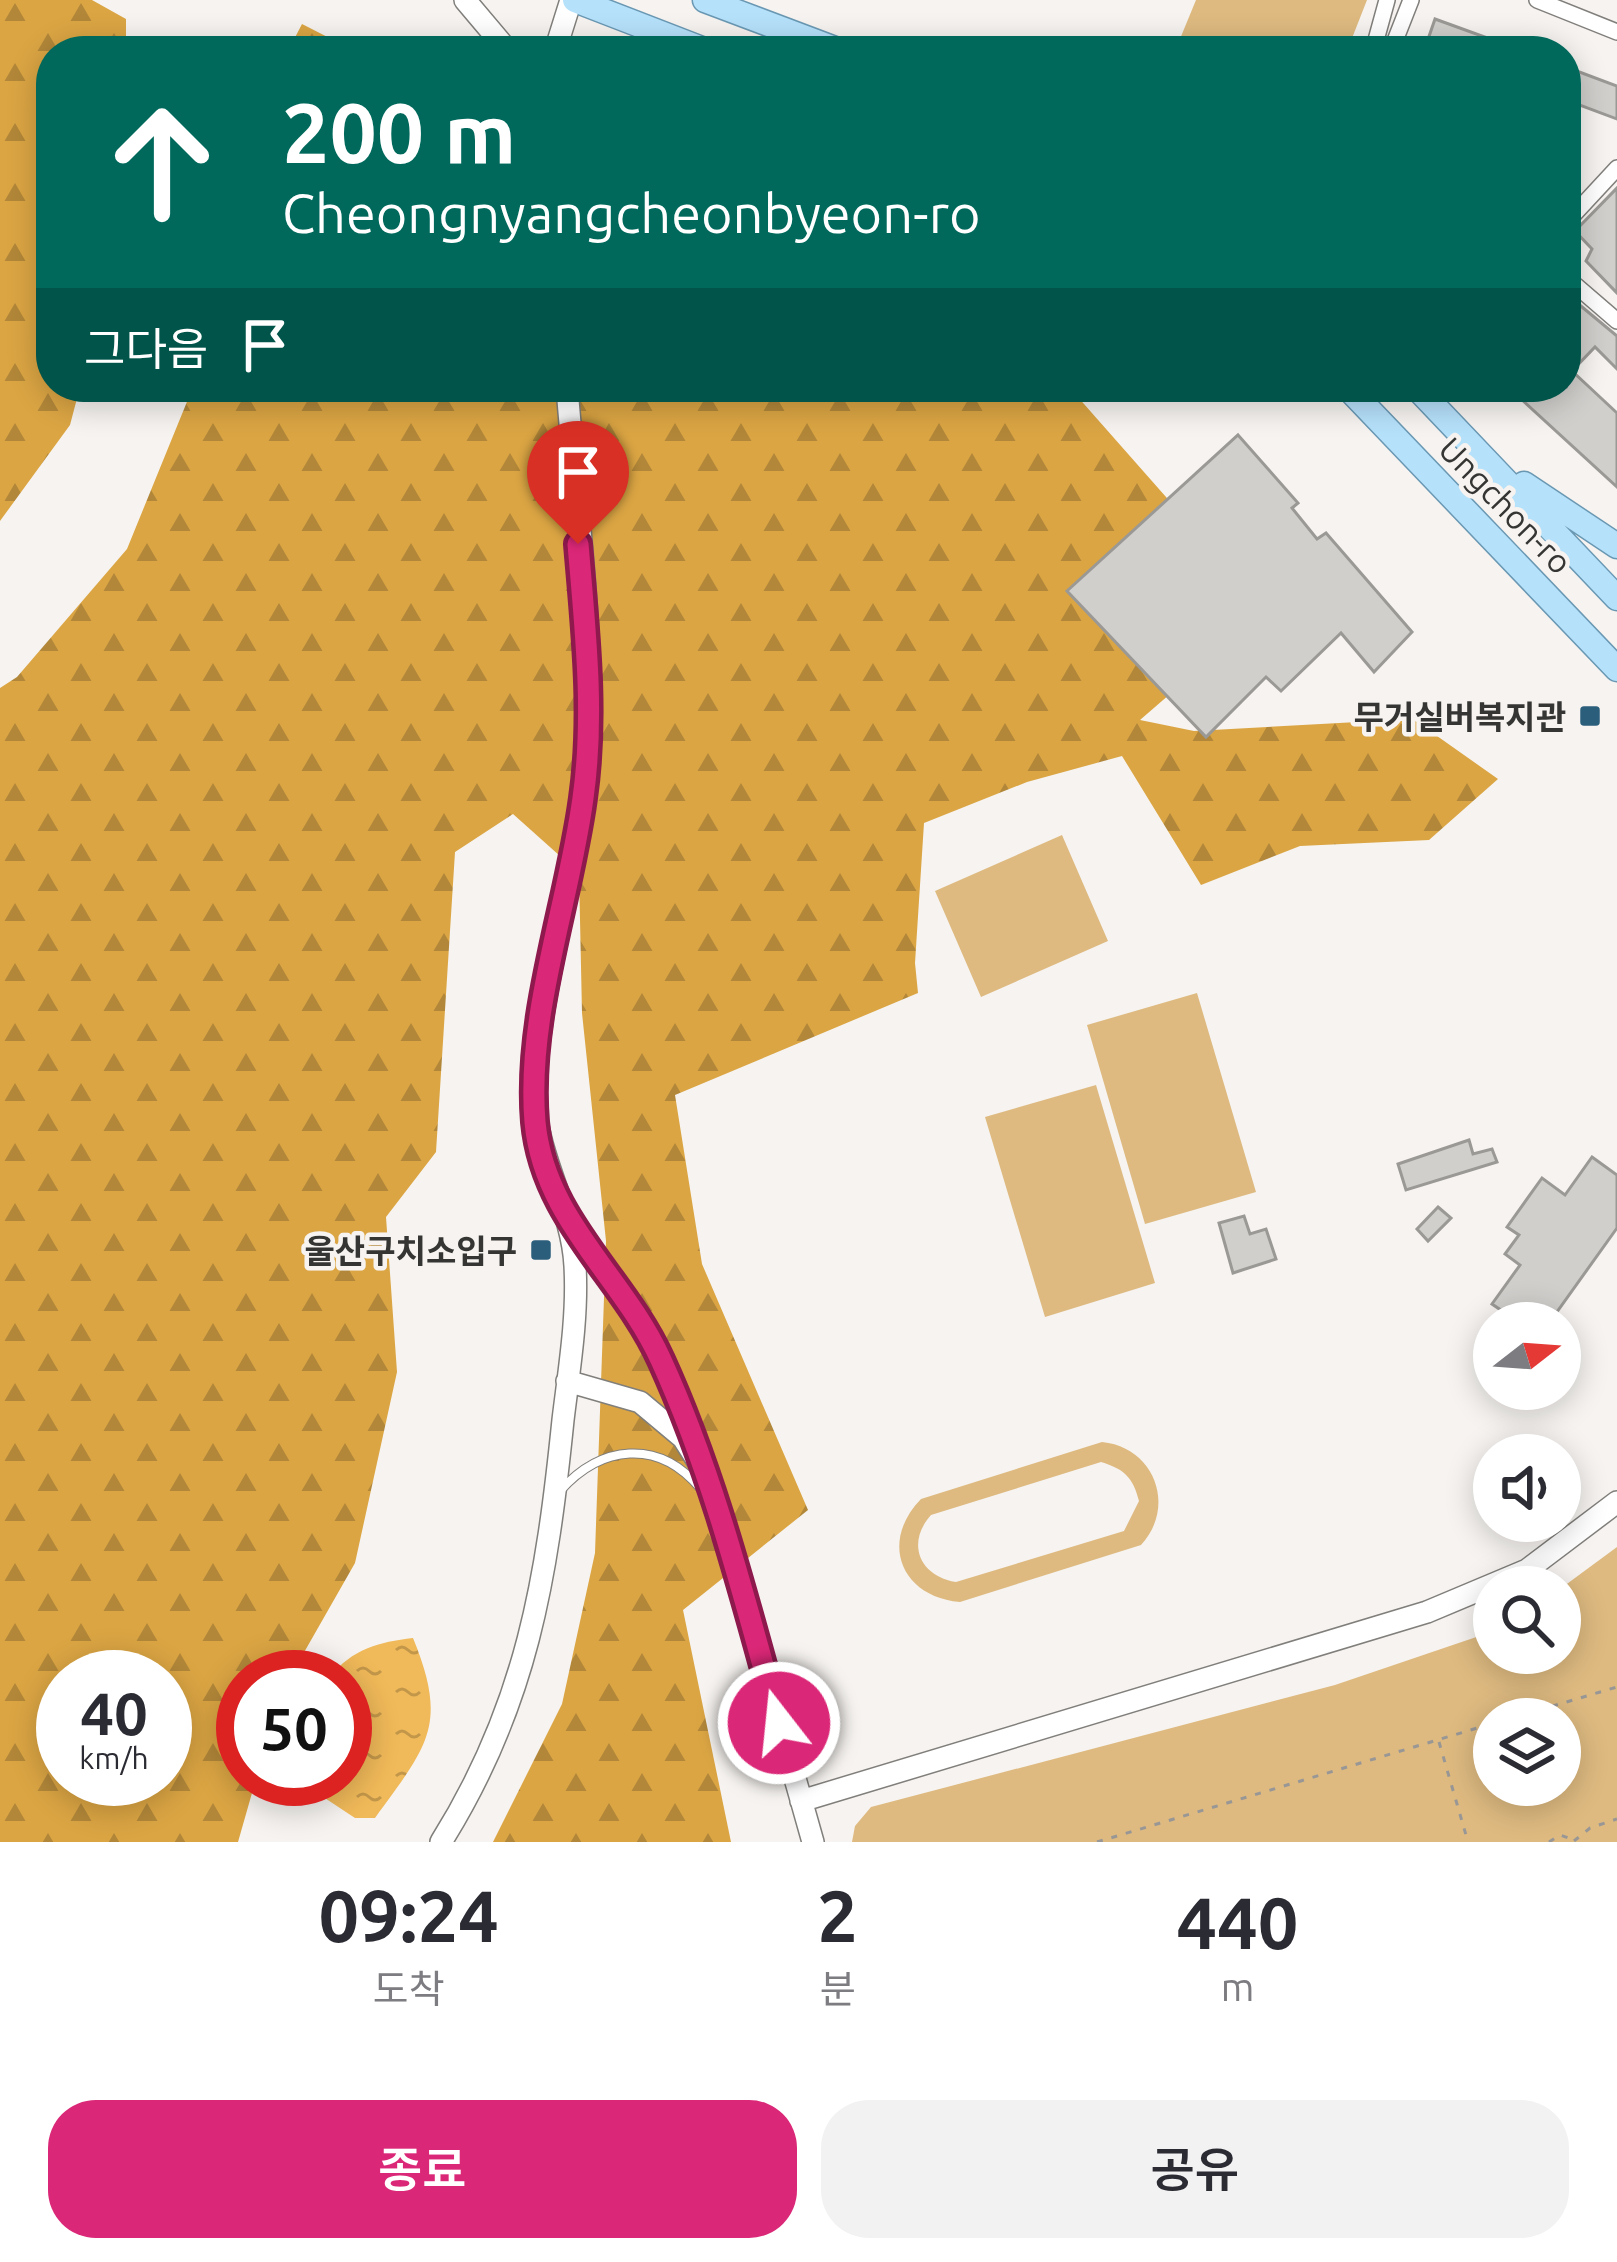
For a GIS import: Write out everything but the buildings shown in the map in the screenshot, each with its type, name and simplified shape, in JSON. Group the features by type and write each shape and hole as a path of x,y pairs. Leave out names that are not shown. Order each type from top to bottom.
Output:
{"main road":[{"path":"465,0 495,36"},
{"path":"560,36 573,0 668,36"},
{"path":"705,0 800,36"},
{"path":"440,1842 491,1753 515,1694 548,1562 568,1381 575,1262 543,1158 535,1099 540,1033 584,794 588,735 589,677 568,402"},
{"name":"Ungchon-ro","path":"1361,402 1617,669"},
{"name":"Ungchon-ro","path":"1430,402 1617,598"},
{"path":"1481,456 1617,546"},
{"path":"568,1381 640,1402 683,1438 702,1468 726,1534 813,1842"},
{"path":"801,1801 1427,1612 1527,1570 1617,1502"}],"street":[{"path":"1377,36 1387,0"},
{"path":"1396,36 1411,0"},
{"path":"1537,0 1617,32"},
{"path":"1581,207 1617,168"},
{"path":"1581,290 1617,321"}],"lane":[{"path":"561,1212 658,1353 702,1468"},
{"path":"555,1497 574,1475 611,1454 658,1456 690,1476 726,1534"}],"path":[{"path":"1580,1698 1617,1687"},
{"path":"1097,1842 1473,1730"},
{"path":"1438,1740 1468,1842"},
{"path":"1549,1842 1560,1835 1574,1841 1590,1828 1617,1819"}],"shaded area":[{"path":"1196,0 1367,0 1353,36 1181,36"},
{"path":"1062,835 1108,941 981,997 935,891"},
{"path":"1197,993 1256,1192 1145,1224 1087,1025"},
{"path":"1096,1085 1155,1283 1045,1317 985,1117"},
{"path":"1102,1442 1135,1455 1147,1467 1158,1497 1152,1530 1141,1545 960,1602 923,1590 903,1565 901,1533 921,1499","holes":["1101,1462 1122,1471 1134,1486 1139,1501 1124,1531 956,1582 925,1566 919,1536 931,1515"]},
{"path":"1617,1547 1617,1842 852,1842 855,1826 871,1807 1335,1685 1473,1638 1473,1674 1581,1674 1581,1574"}],"green space":[{"path":"0,0 92,0 126,19 126,36 36,36 36,402 76,402 70,425 0,521"},
{"path":"302,24 326,36 296,36"},
{"path":"187,402 1082,402 1211,548 1245,629 1140,720 1194,731 1413,719 1498,779 1429,840 1300,846 1201,885 1122,756 1027,782 924,823 915,963 918,993 675,1095 702,1264 808,1510 683,1610 731,1842 493,1842 562,1704 595,1553 606,1241 582,1013 579,873 513,814 455,852 436,1152 386,1217 397,1372 355,1563 305,1650 216,1650 216,1806 248,1806 238,1842 0,1842 0,688 17,677 127,549"}],"water":[{"path":"413,1638 430,1693 431,1715 419,1753 375,1818 355,1818 337,1806 372,1806 372,1650 364,1650"}],"place":[{"name":"무거실버복지관","path":"1590,716"},
{"name":"울산구치소입구","path":"541,1250"}],"route":[{"path":"578,544 589,677 584,794 540,1033 535,1125 561,1212 633,1313 677,1396 726,1534 779,1723"}]}
